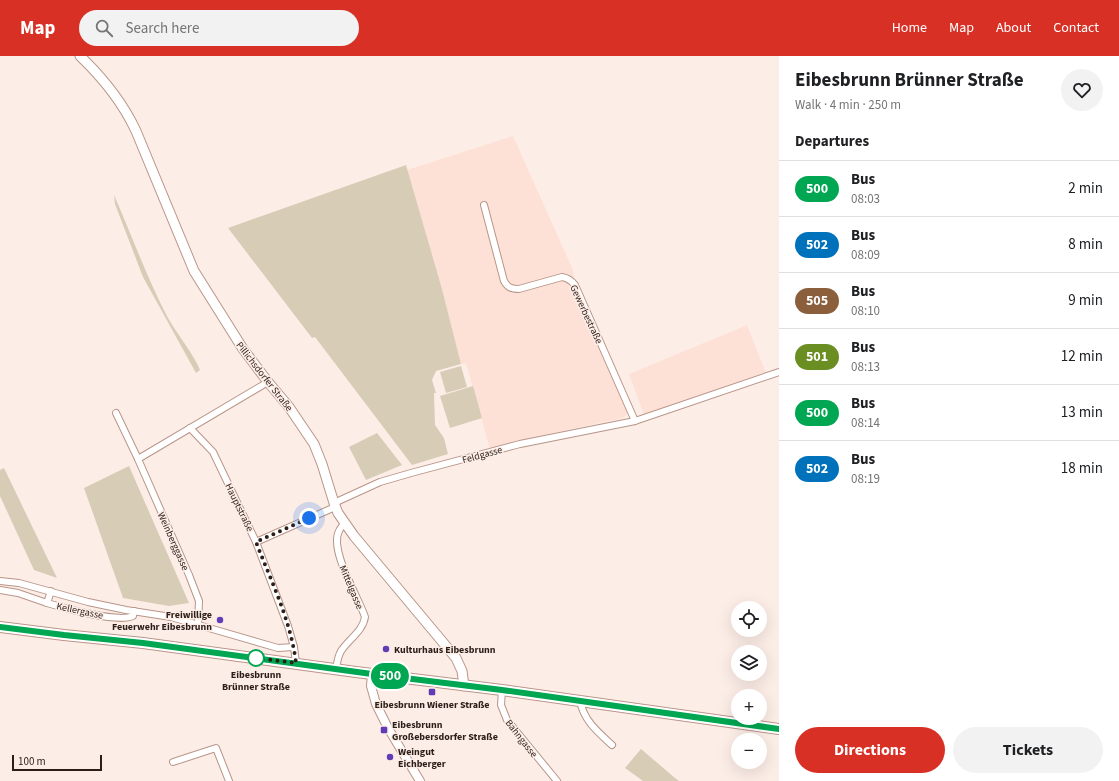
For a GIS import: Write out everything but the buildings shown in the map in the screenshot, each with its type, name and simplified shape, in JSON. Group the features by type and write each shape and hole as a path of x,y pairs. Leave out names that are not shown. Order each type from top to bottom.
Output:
{"main road":[{"name":"Pillichsdorfer Straße","path":"80,56 112,90 126,111 136,131 194,271 236,340 297,418 314,444 322,464 334,505 344,524 456,658 462,671 464,686"},
{"path":"0,627 143,643 296,663 779,729"}],"street":[{"name":"Gewerbestraße","path":"484,205 504,282 508,286 513,289 519,289 562,277 566,277 571,280 575,285 635,421"},
{"name":"Feldgasse","path":"256,542 380,482 520,444 635,421 779,372"},
{"path":"138,459 268,382"},
{"name":"Weinberggasse","path":"116,413 189,575 199,601 198,624"},
{"name":"Hauptstraße","path":"190,428 212,452 256,542 280,604 294,647 296,663"},
{"name":"Mittelgasse","path":"336,669 339,656 348,642 361,628 365,617 345,571 337,547 338,531 344,524"},
{"name":"Kellergasse","path":"0,581 19,583 88,602 171,617 264,645 278,648 294,647"},
{"path":"18,593 19,583"},
{"name":"Kellergasse","path":"0,590 18,593 69,609 114,617 130,617 133,616 134,611"},
{"name":"Kellergasse","path":"47,603 51,591"},
{"path":"372,674 371,686 376,704 388,728 420,781"},
{"name":"Bahngasse","path":"502,690 501,705 507,720 557,781"},
{"path":"580,701 582,712 586,718 612,745"},
{"path":"172,762 216,748 229,781"}],"shaded area":[{"path":"513,136 573,270 576,295 628,413 623,418 538,436 490,449 466,363 461,364 442,289 407,170"},
{"path":"406,165 442,289 461,364 436,371 432,380 436,393 434,393 435,425 444,438 448,454 412,465 315,337 312,338 228,228"},
{"path":"114,195 160,303 200,370 196,373 143,277 115,204"},
{"path":"747,325 766,373 644,415 629,374"},
{"path":"461,366 467,387 446,393 440,372"},
{"path":"473,386 482,418 450,428 440,396"},
{"path":"377,433 402,465 366,480 349,447"},
{"path":"129,466 189,603 169,606 123,598 84,488"},
{"path":"4,468 57,578 34,570 0,496 0,470"},
{"path":"641,749 679,781 643,781 625,768"}],"bus line":[{"name":"500","path":"0,627 143,643 296,663 779,729"}],"place":[{"name":"Freiwillige Feuerwehr Eibesbrunn","path":"220,620"},
{"name":"Kulturhaus Eibesbrunn","path":"386,649"},
{"name":"Eibesbrunn Brünner Straße","path":"256,658"},
{"name":"Eibesbrunn Wiener Straße","path":"432,692"},
{"name":"Eibesbrunn Großebersdorfer Straße","path":"384,730"},
{"name":"Weingut Eichberger","path":"390,757"}],"route":[{"path":"256,658 296,663 294,647 288,626 256,542 309,518"}]}
